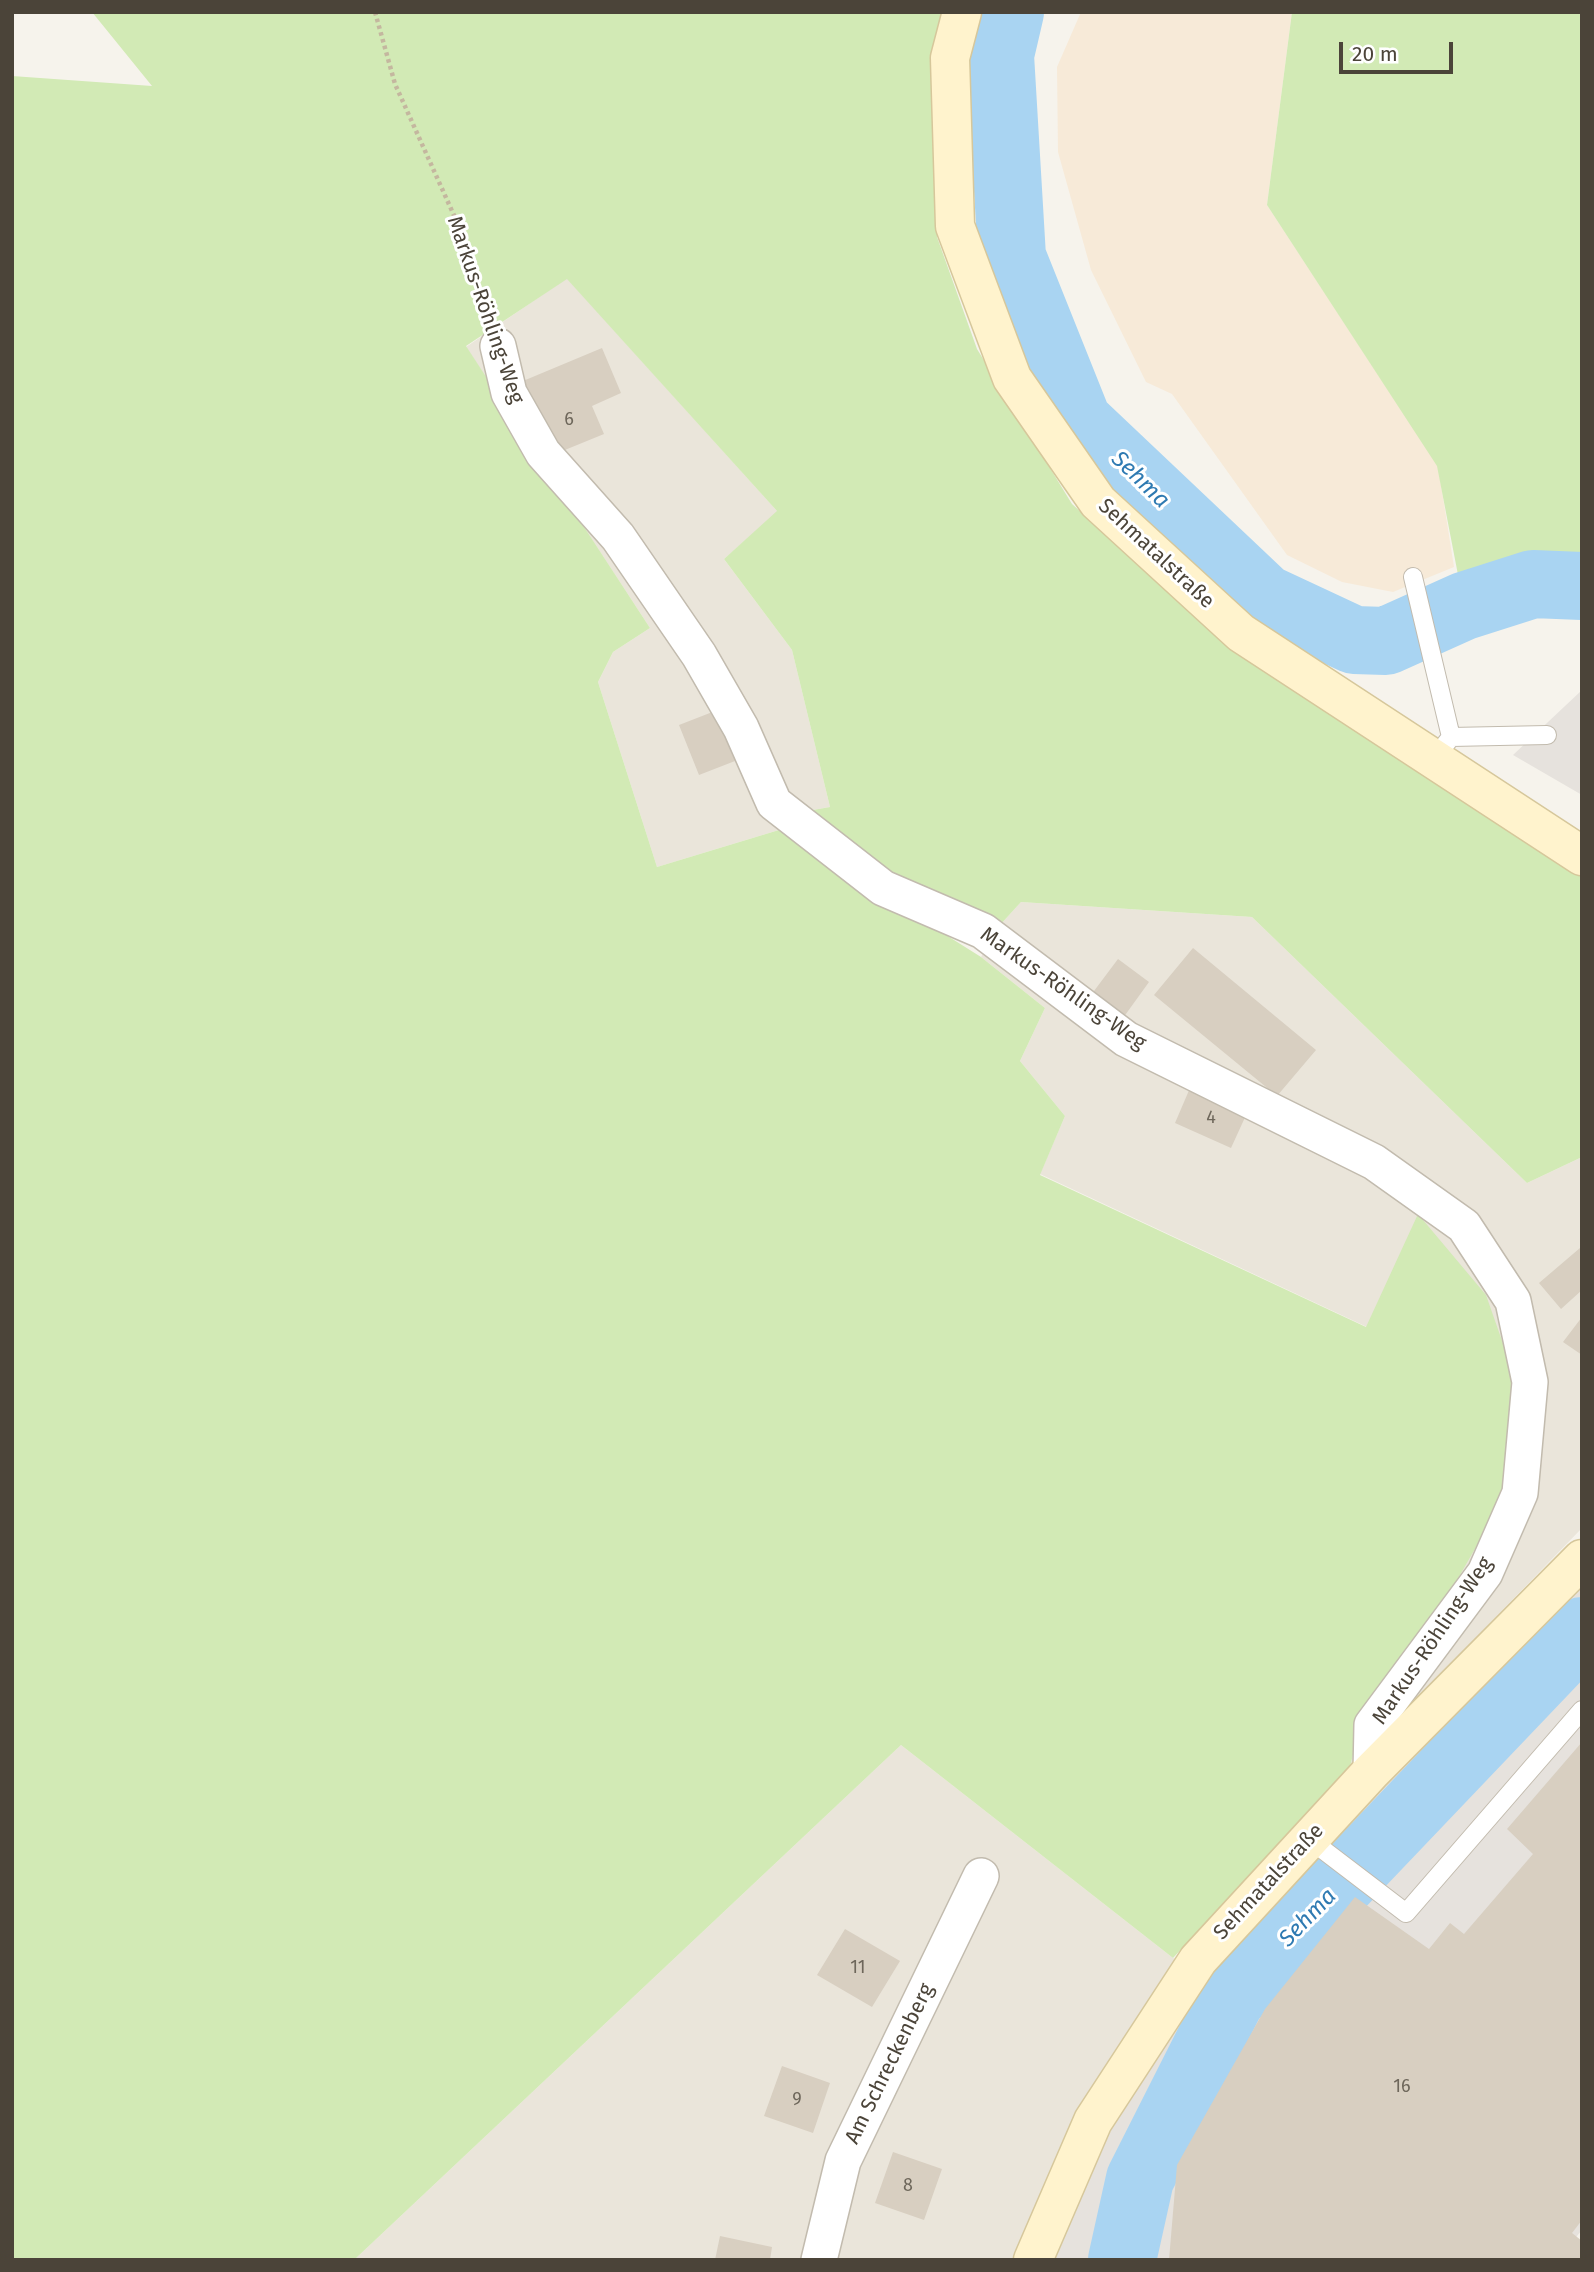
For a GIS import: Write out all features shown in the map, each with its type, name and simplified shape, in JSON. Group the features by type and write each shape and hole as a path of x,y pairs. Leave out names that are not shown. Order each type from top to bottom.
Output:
{"main road":[{"name":"Sehmatalstraße","path":"962,12 950,58 955,226 1012,378 1098,502 1241,633 1443,747 1582,856"},
{"name":"Sehmatalstraße","path":"1033,2260 1093,2122 1198,1959 1318,1846 1371,1772 1582,1559"}],"street":[{"name":"Markus-Röhling-Weg","path":"498,346 509,393 543,453 618,537 699,655 741,728 774,803 883,888 983,931 1126,1039 1374,1162 1464,1226 1513,1301 1530,1382 1520,1493 1485,1573 1372,1725 1371,1772"},
{"name":"Am Schreckenberg","path":"819,2260 844,2161 981,1876"}],"lane":[{"path":"1413,576 1432,662 1443,747 1547,735"},
{"path":"1318,1846 1406,1913 1582,1710"}],"path":[{"name":"Markus-Röhling-Weg","path":"375,12 395,84 461,231 498,346"}],"shaded area":[{"path":"1081,12 1292,12 1267,205 1438,466 1454,567 1393,592 1342,582 1287,555 1172,394 1146,382 1091,270 1058,152 1057,67"},
{"path":"567,278 778,512 724,559 792,650 830,807 813,810 779,830 657,867 598,682 613,652 650,628 466,347"},
{"path":"1582,690 1582,795 1513,755"},
{"path":"1021,902 1252,917 1527,1183 1582,1157 1582,1528 1350,1767 1362,1714 1367,1327 1040,1174 1065,1116 1020,1061 1045,1008 981,957 1000,925"},
{"path":"1582,1580 1582,2230 1557,2260 1052,2260 1095,2159 1168,2027 1439,1714"},
{"path":"901,1745 1173,1958 1213,1973 1168,2027 1095,2159 1051,2260 354,2260"}],"green space":[{"path":"92,12 944,12 937,61 937,237 977,349 1072,504 1228,646 1517,826 1582,877 1582,1157 1527,1183 1252,917 1021,902 1000,925 884,873 813,810 830,807 792,650 724,559 777,511 567,279 466,346 650,628 613,652 598,682 657,867 779,830 981,957 1045,1008 1020,1061 1065,1116 1040,1175 1366,1327 1418,1214 1486,1295 1514,1375 1507,1493 1414,1655 1363,1714 1350,1767 1173,1958 901,1745 354,2260 12,2260 12,76 152,86"},
{"path":"1292,12 1582,12 1582,586 1533,584 1464,606 1437,466 1267,205"}],"building":[{"path":"602,348 621,393 592,406 604,434 555,454 523,381"},
{"path":"715,711 735,761 699,775 679,725"},
{"path":"1193,948 1316,1050 1277,1096 1154,995"},
{"path":"1118,959 1149,982 1123,1018 1091,995"},
{"path":"1190,1088 1247,1113 1231,1148 1175,1123"},
{"path":"1580,1248 1582,1290 1561,1309 1539,1283"},
{"path":"1582,1317 1582,1355 1563,1342"},
{"path":"1582,1742 1582,2220 1572,2233 1582,2241 1582,2260 1169,2260 1177,2165 1265,2009 1355,1897 1429,1949 1450,1923 1464,1934 1533,1854 1507,1829"},
{"path":"845,1929 900,1961 872,2007 817,1975"},
{"path":"782,2066 830,2083 813,2133 764,2116"},
{"path":"893,2152 942,2169 924,2220 875,2203"},
{"path":"720,2236 772,2247 770,2260 715,2260"}],"waterway":[{"name":"Sehma","path":"1010,12 1000,55 1012,257 1078,422 1264,598 1354,640 1386,641 1464,606 1533,584 1582,586"},
{"name":"Sehma","path":"1122,2260 1140,2179 1231,1999 1582,1631"}]}
